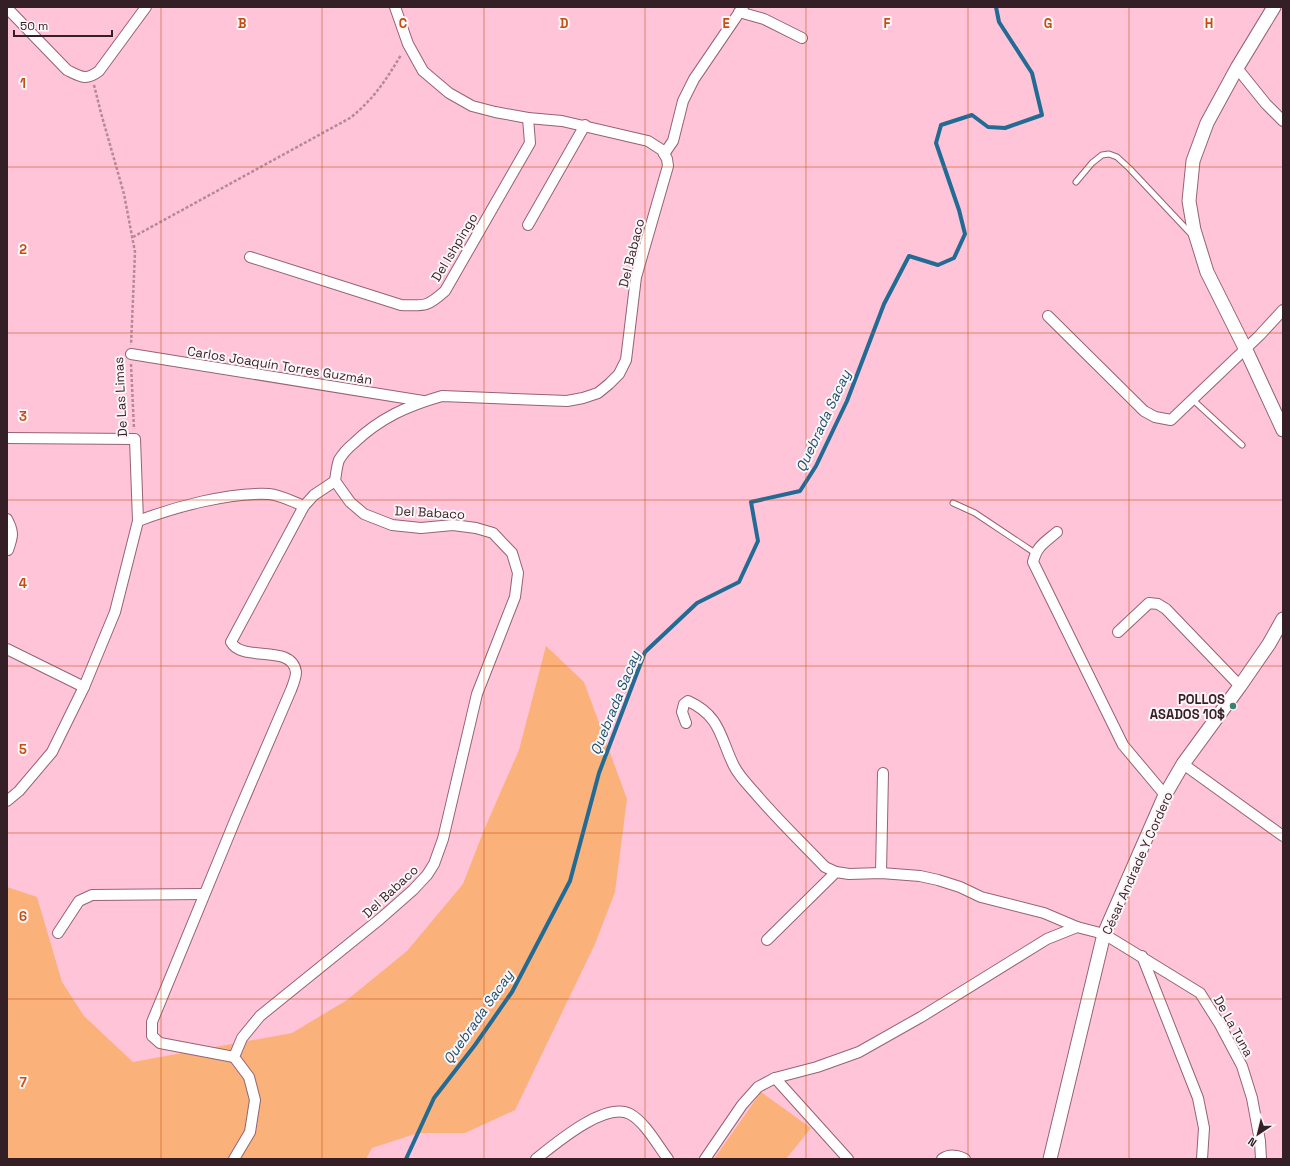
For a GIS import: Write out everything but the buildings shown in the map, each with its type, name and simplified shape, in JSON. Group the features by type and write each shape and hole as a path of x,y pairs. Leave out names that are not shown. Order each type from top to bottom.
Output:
{"street":[{"path":"7,8 67,70 78,76 86,78 100,71 146,7"},
{"path":"395,7 408,44 423,71 449,93 472,106 528,118 585,125 648,141 658,146 664,154 673,142 683,101 694,79 741,9 802,38"},
{"path":"1274,7 1237,68 1207,123 1193,162 1189,201 1194,230 1206,272 1246,350 1283,430"},
{"path":"1237,68 1266,104 1283,121"},
{"name":"Del Ishpingo","path":"250,257 401,305 422,306 432,302 445,291 530,143 528,118"},
{"path":"528,225 585,125"},
{"name":"Del Babaco","path":"234,1057 242,1038 260,1016 380,919 413,890 427,875 434,864 443,839 477,694 515,597 518,573 512,553 493,533 476,528 453,526 421,528 392,525 364,514 350,502 335,481 339,461 344,453 365,432 394,414 425,401 442,396 567,401 598,393 620,374 626,360 636,277 668,166 667,159 664,154"},
{"path":"1048,316 1144,411 1155,418 1171,420 1246,350 1283,310"},
{"name":"Carlos Joaquín Torres Guzmán","path":"131,354 425,401"},
{"path":"7,438 135,439"},
{"name":"De Las Limas","path":"7,801 18,791 52,752 84,687 115,612 138,521 135,439"},
{"path":"234,1159 250,1132 255,1100 249,1077 234,1057 160,1043 152,1036 152,1022 204,894 291,690 296,672 292,664 283,656 237,649 231,642 304,506 314,495 335,481"},
{"path":"138,521 161,512 196,503 236,496 270,494 304,506"},
{"path":"7,519 12,529 12,538 8,550"},
{"path":"1057,532 1040,546 1035,553 1033,562 1123,745 1165,795"},
{"path":"1118,632 1149,603 1158,604 1166,609 1240,686"},
{"name":"César Andrade Y Cordero","path":"1050,1159 1104,934 1165,795 1183,764 1269,644 1283,619"},
{"path":"7,649 84,687"},
{"path":"686,723 682,712 684,704 688,701 697,705 710,715 718,725 735,768 755,793 826,867 836,872 767,940"},
{"path":"1183,764 1283,836"},
{"path":"881,873 883,773"},
{"name":"De La Tuna","path":"836,872 849,874 881,873 920,876 960,887 982,897 1044,913 1077,927 1104,934 1200,993 1219,1023 1242,1066 1252,1098 1260,1141 1260,1159"},
{"path":"58,933 79,901 92,895 204,894"},
{"path":"705,1159 742,1105 758,1087 775,1078 817,1067 859,1052 922,1018 1048,939 1077,927"},
{"path":"1142,956 1198,1098 1204,1128 1202,1159"},
{"path":"775,1078 848,1159"},
{"path":"536,1159 576,1129 600,1115 620,1111 630,1114 643,1125 668,1159"},
{"path":"942,1159 951,1156 960,1156 965,1159"}],"lane":[{"path":"1076,182 1092,163 1102,155 1109,154 1116,157 1129,168 1198,242"},
{"path":"1192,399 1242,445"},
{"path":"953,503 975,513 1035,553"}],"path":[{"path":"133,238 350,118 365,106 378,90 408,44"},
{"name":"De Las Limas","path":"92,76 124,194 135,252 131,354 135,439"}],"shaded area":[{"path":"546,646 584,682 627,799 615,892 595,944 515,1110 465,1133 418,1133 372,1148 366,1159 7,1159 7,887 37,897 62,982 84,1016 133,1062 292,1033 347,1000 407,951 463,884 484,830 519,750"},
{"path":"761,1092 811,1128 786,1159 714,1159"}],"waterway":[{"name":"Quebrada Sacay","path":"406,1159 434,1098 475,1045 512,992 570,881 599,773 645,652 697,603 739,582 758,541 751,502 800,491 816,466 847,401 884,304 909,256 938,265 954,258 965,234 959,210 936,143 941,125 972,115 988,127 1005,128 1042,115 1032,73 999,22 996,7"}],"place":[{"name":"POLLOS ASADOS 10$","path":"1233,706"}]}
